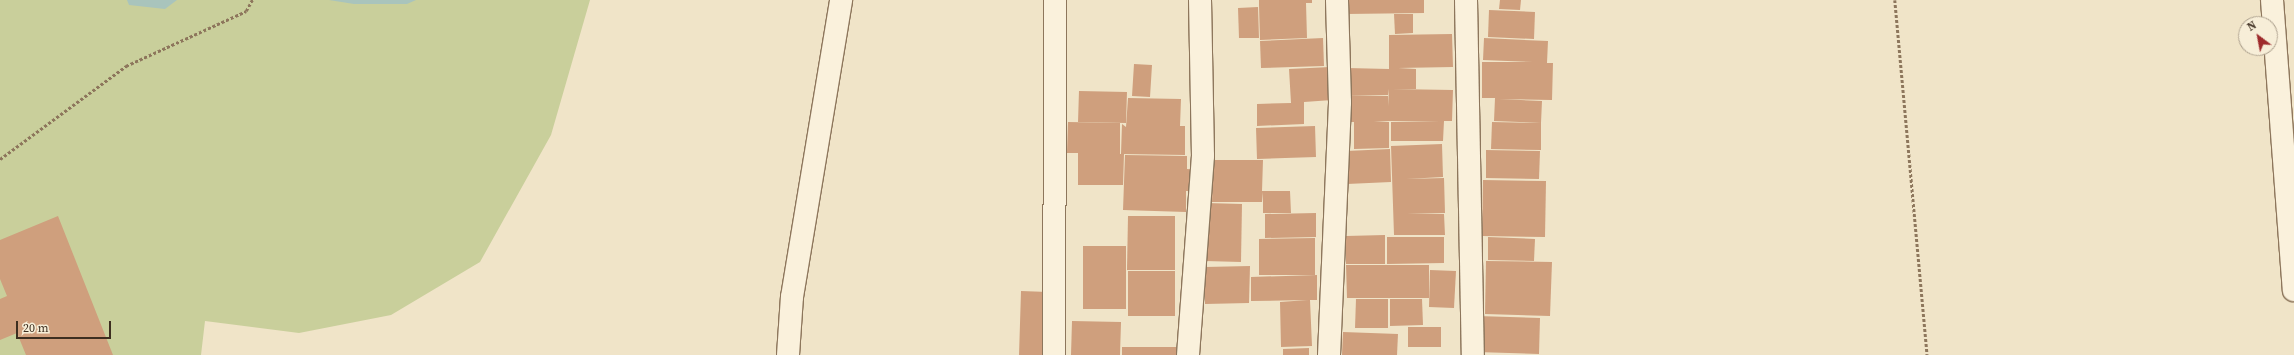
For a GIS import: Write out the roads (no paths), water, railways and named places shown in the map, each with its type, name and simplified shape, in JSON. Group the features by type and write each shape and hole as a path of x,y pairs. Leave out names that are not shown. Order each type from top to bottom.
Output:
{"street":[{"path":"788,355 792,297 841,0"},
{"path":"1054,355 1055,0"},
{"path":"1188,355 1203,156 1200,0"},
{"path":"1329,355 1340,102 1337,0"},
{"path":"1466,0 1473,355"},
{"path":"2272,0 2285,61 2294,290"}],"water":[{"path":"127,0 177,0 165,9 129,5"},
{"path":"329,0 416,0 407,4 354,4"}]}
